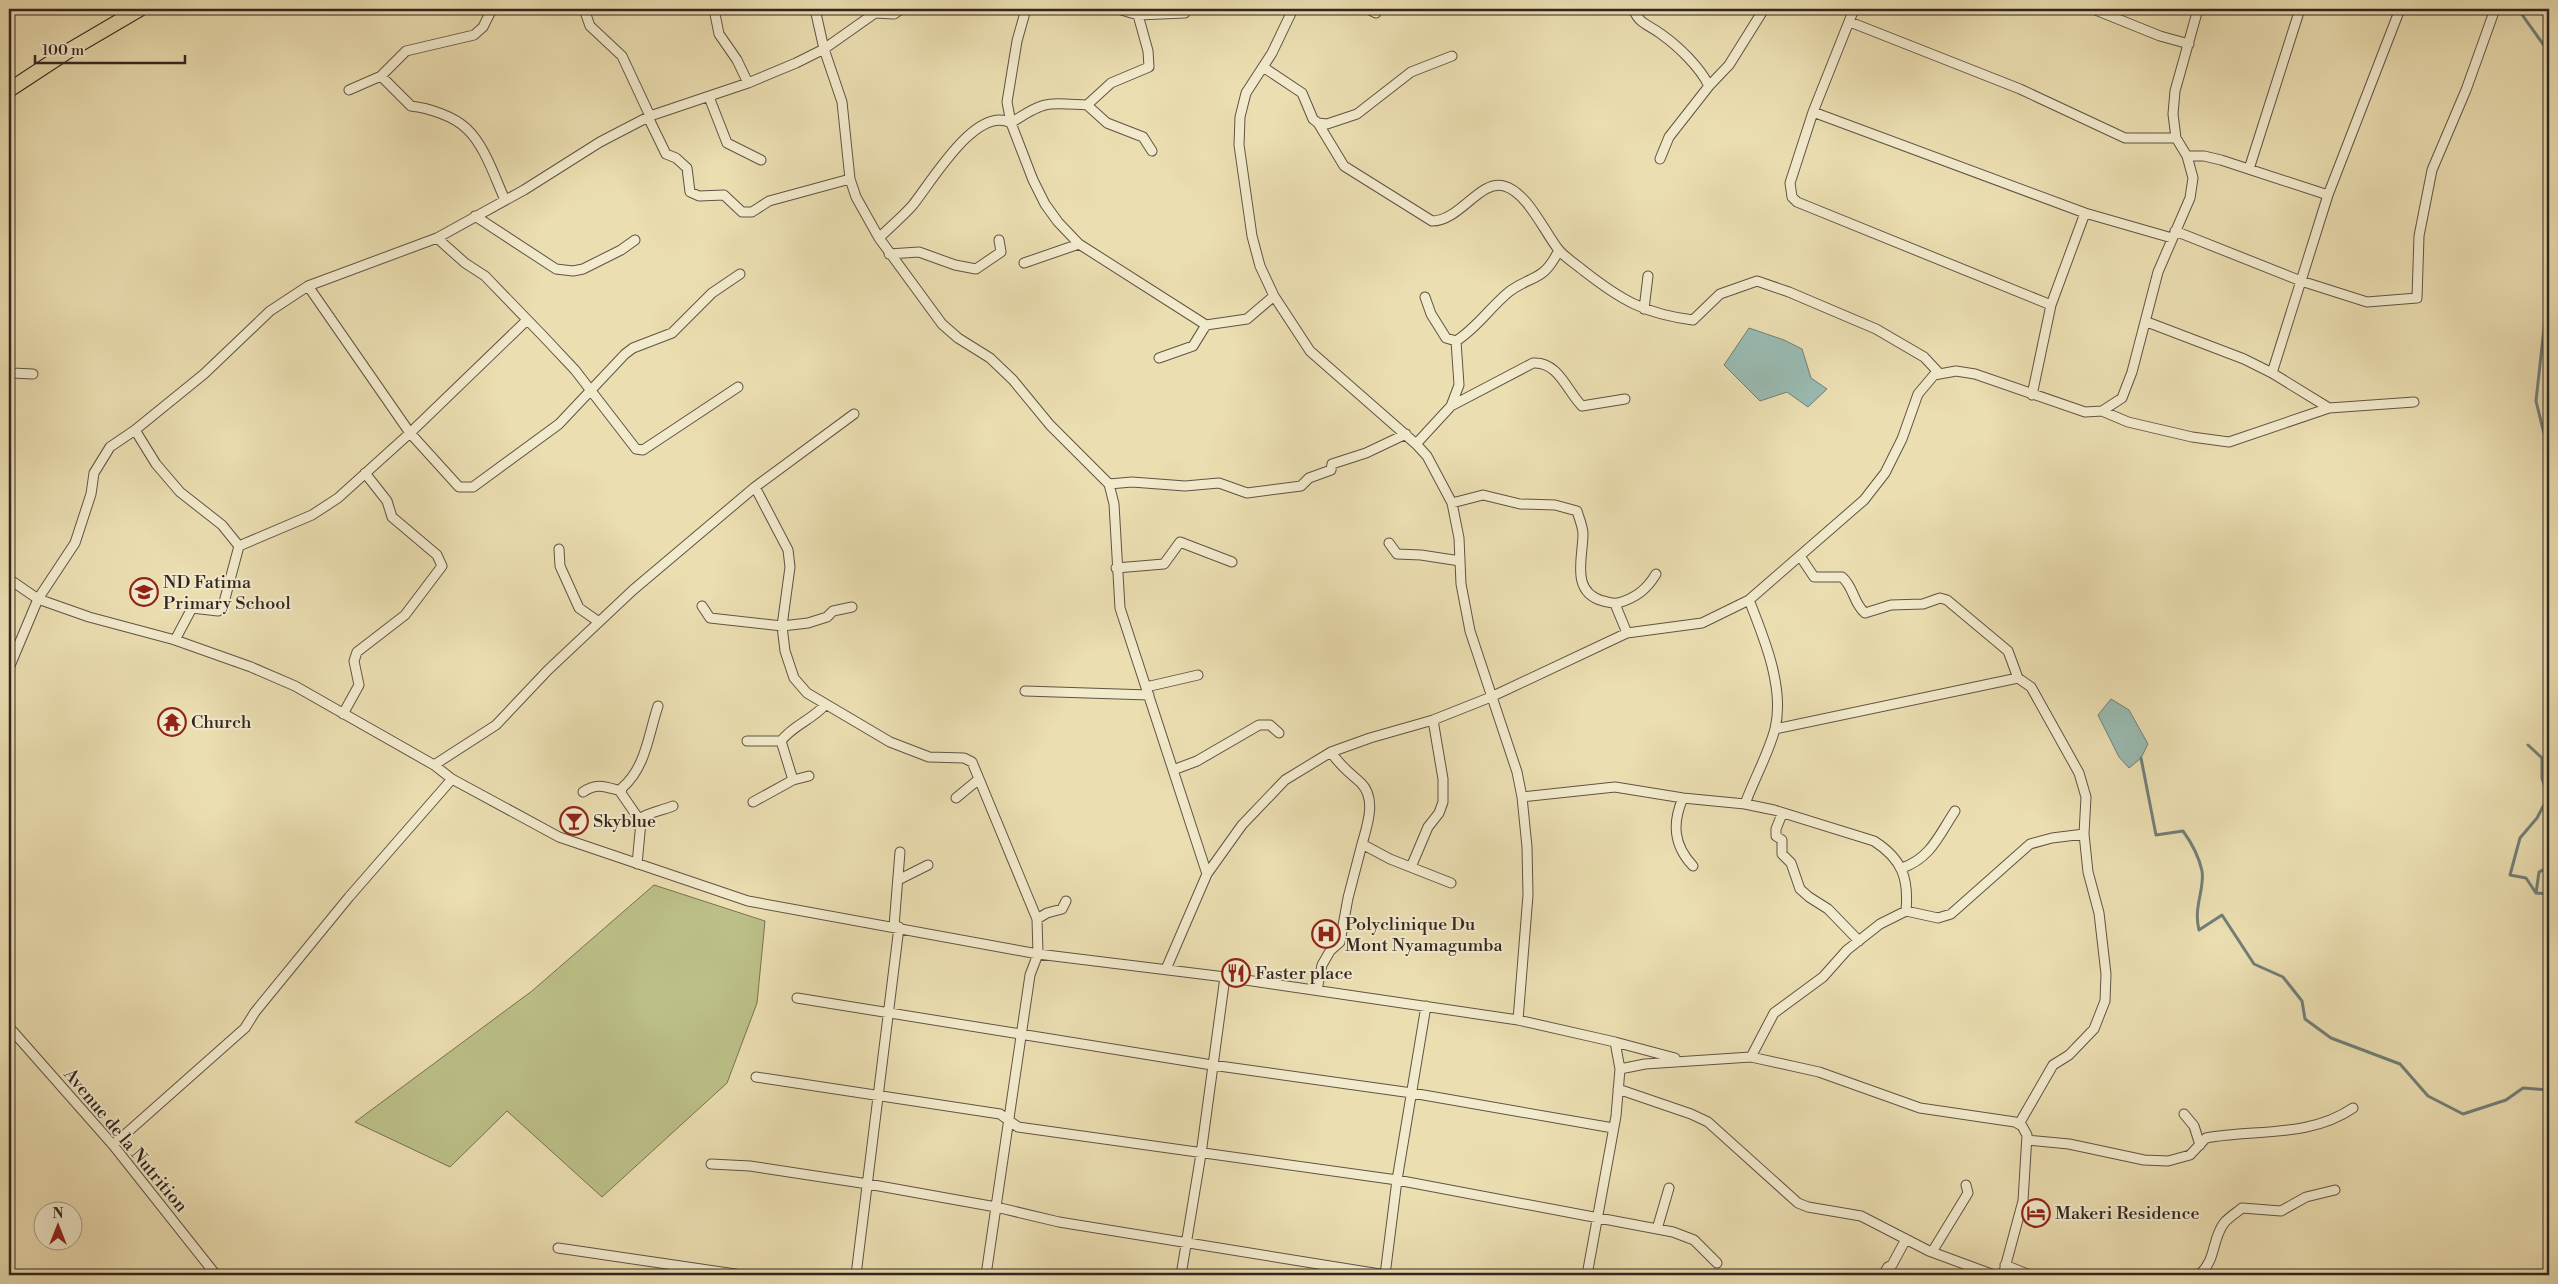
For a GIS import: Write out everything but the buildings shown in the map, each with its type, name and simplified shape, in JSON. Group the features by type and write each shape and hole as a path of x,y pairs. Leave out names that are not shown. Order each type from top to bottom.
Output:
{"main road":[{"path":"9,90 70,50 140,9"}],"street":[{"path":"349,90 381,76 406,51 474,35 483,27 492,9"},
{"path":"584,9 590,26 622,56 666,154 676,158 687,168 690,192 699,196 724,195 742,212 752,212 769,201 850,180"},
{"path":"714,9 719,34 737,60 748,83"},
{"path":"814,9 824,49 842,102 850,180 856,197 878,238 942,324 958,338 990,358 1013,380 1050,426 1109,484 1114,504 1116,568 1120,608 1207,874"},
{"path":"9,668 38,599 75,543 91,494 94,474 110,447 136,430 204,374 270,311 308,286 436,238 505,200 600,142 649,116 748,83 824,49 875,13 894,14 901,9"},
{"path":"1026,9 1008,87 1007,102 1011,123 1033,180 1045,204 1058,222 1079,244 1206,325 1247,319 1274,296"},
{"path":"1118,9 1138,15 1185,13"},
{"path":"1293,9 1285,29 1246,94 1240,117 1239,145 1252,236 1260,266 1274,296 1310,351 1416,444 1427,456 1452,503 1459,538 1461,584 1470,631 1517,772 1522,797 1527,847 1528,895 1518,1020"},
{"path":"1633,9 1638,20 1661,34 1703,74 1708,86"},
{"path":"1660,159 1669,137 1708,86 1729,65 1764,9"},
{"path":"1854,9 1813,112 1790,183 1792,197 1797,202 2051,305"},
{"path":"2093,9 2160,36 2189,44"},
{"path":"2102,411 2122,398 2132,372 2158,272 2190,198 2193,178 2188,156 2176,138 2173,114 2175,91 2198,9"},
{"path":"2249,169 2300,9"},
{"path":"2272,373 2328,195 2400,9"},
{"path":"1813,112 2085,212 2173,235 2301,281 2367,302 2417,298 2419,236 2432,170 2466,90 2495,9"},
{"path":"1087,105 1112,83 1148,67 1148,51 1138,15"},
{"path":"1850,22 2020,89 2125,138 2176,138"},
{"path":"1318,123 1327,124 1357,114 1411,72 1452,56"},
{"path":"1263,67 1302,93 1313,119 1318,123 1344,166 1423,217 1441,221 1452,216 1486,188 1503,185 1512,190 1534,212 1559,250 1614,295 1644,309 1674,318 1693,320 1720,294 1757,281 1789,292 1876,329 1924,357 1939,373"},
{"path":"381,76 411,106 429,108 467,129 482,150 505,200"},
{"path":"709,97 727,143 761,160"},
{"path":"1011,123 1033,108 1048,103 1087,105 1107,122 1142,137 1152,151"},
{"path":"878,238 912,206 934,174 967,137 987,121 1003,119 1011,123"},
{"path":"2188,156 2204,156 2328,195"},
{"path":"2032,395 2051,305 2085,212"},
{"path":"475,216 556,269 573,271 583,269 622,250 635,240"},
{"path":"436,238 465,264 485,276 526,321 562,356 636,449 643,450 738,388"},
{"path":"889,254 919,252 955,265 976,270 1001,252 999,240"},
{"path":"1024,263 1079,244"},
{"path":"1425,297 1431,314 1446,338 1456,340 1466,334 1511,290 1538,277 1552,264 1559,250"},
{"path":"308,286 410,434 459,487 473,487 559,424 625,354 633,348 672,333 712,292 740,274"},
{"path":"1644,309 1648,276"},
{"path":"239,546 312,515 338,498 410,434 526,321"},
{"path":"2146,322 2244,359 2272,373 2329,408"},
{"path":"1159,358 1194,346 1206,325"},
{"path":"1451,406 1459,385 1456,340"},
{"path":"1416,444 1451,406 1533,363 1550,366 1582,406 1625,399"},
{"path":"9,368 12,373 33,374"},
{"path":"1166,969 1207,874 1242,824 1285,780 1332,752 1370,738 1433,720 1491,697 1627,633 1702,623 1749,600 1864,500 1885,473 1902,439 1918,394 1925,383 1939,373 1956,371 1975,374 2085,412 2102,411 2128,422 2192,437 2229,442 2329,408 2414,402"},
{"path":"434,765 496,725 548,670 633,590 755,487 854,414"},
{"path":"136,430 156,464 180,492 222,525 239,546"},
{"path":"1109,484 1132,482 1185,486 1219,483 1247,493 1284,489 1301,486 1309,478 1332,470 1332,464 1366,453 1406,434"},
{"path":"343,714 359,685 354,661 357,652 406,615 442,566 437,555 392,517 387,500 365,473"},
{"path":"755,487 788,550 790,567 782,626 785,651 794,678 807,693 911,751 929,757 964,758 972,762 1037,918 1038,954 1030,975 986,1275"},
{"path":"1452,503 1483,495 1520,504 1555,505 1577,511 1583,532 1579,566 1581,579 1587,592 1597,599 1615,604 1636,596 1648,586 1656,574"},
{"path":"1116,568 1164,564 1180,542 1232,562"},
{"path":"1389,543 1398,554 1421,555 1460,561"},
{"path":"175,640 192,608 218,611 223,606 239,546"},
{"path":"559,549 560,566 579,608 599,622"},
{"path":"1800,556 1814,577 1842,577 1849,583 1858,607 1865,613 1891,605 1923,604 1940,598 1947,600 2008,651 2018,678 2031,687 2079,773 2086,797 2084,834 2090,884 2099,913 2104,945 2105,1001 2094,1029 2068,1055 2053,1065 2019,1124"},
{"path":"9,579 38,599 89,617 175,640 272,676 434,765 452,779 560,837 748,901 1038,954 1166,969 1518,1020 1615,1042 1663,1056 1689,1060"},
{"path":"1746,804 1775,729 1777,707 1770,664 1749,600"},
{"path":"1615,604 1627,633"},
{"path":"702,606 710,618 782,626 827,617 833,611 852,607"},
{"path":"1025,691 1148,691 1198,675"},
{"path":"1775,729 2018,678"},
{"path":"781,741 788,732 816,714 825,704"},
{"path":"622,791 633,778 643,760 658,706"},
{"path":"1411,866 1428,827 1439,813 1443,802 1443,779 1433,720"},
{"path":"1173,770 1197,761 1259,725 1270,725 1278,733"},
{"path":"747,741 781,741"},
{"path":"781,741 793,780"},
{"path":"1317,990 1322,965 1330,951 1340,942 1348,898 1370,810 1368,795 1363,785 1338,764 1332,752"},
{"path":"753,802 793,780 809,776"},
{"path":"113,1145 245,1028 255,1012 349,897 452,779"},
{"path":"956,798 980,779"},
{"path":"583,792 592,786 601,785 622,791"},
{"path":"1522,797 1615,787 1683,798 1746,804 1874,841 1886,848 1902,868 1908,890 1906,911"},
{"path":"622,791 624,798 639,819 642,827 637,864"},
{"path":"1683,798 1674,819 1674,828 1684,857 1693,866"},
{"path":"639,819 648,813 660,812 673,806"},
{"path":"1902,868 1916,863 1926,856 1955,811"},
{"path":"1782,814 1776,828 1776,836 1782,840 1782,854 1791,863 1800,889 1828,909 1859,941"},
{"path":"1751,1057 1774,1013 1823,977 1847,950 1880,924 1906,911 1944,917 1951,914 2030,844 2052,838 2084,834"},
{"path":"1362,844 1390,859 1411,866 1428,876 1451,883"},
{"path":"856,1275 888,1013 896,927 900,852"},
{"path":"898,880 928,865"},
{"path":"1037,918 1047,912 1062,909 1066,901"},
{"path":"1181,1275 1188,1244 1202,1154 1224,977"},
{"path":"797,998 1212,1065 1412,1093 1613,1128"},
{"path":"711,1164 750,1166 868,1184 996,1207 1059,1222 1385,1275 1397,1180 1426,1006"},
{"name":"Avenue de la Nutrition","path":"9,1027 113,1145 216,1275"},
{"path":"1587,1275 1618,1089 1620,1069 1615,1042"},
{"path":"1620,1069 1689,1060 1751,1057 1819,1072 1920,1108 2019,1124 2024,1130 2027,1140 2023,1201 2003,1275"},
{"path":"756,1077 1000,1114 1018,1126 1110,1138 1202,1154 1397,1180 1657,1229 1694,1240 1717,1263"},
{"path":"1618,1089 1691,1114 1708,1122 1798,1203 1808,1207 1860,1216 1932,1252 1994,1275"},
{"path":"2027,1140 2068,1144 2156,1161 2175,1160 2190,1155 2206,1138 2237,1136 2319,1125 2338,1118 2353,1108"},
{"path":"2184,1114 2194,1126 2200,1145"},
{"path":"1932,1252 1968,1193 1966,1185"},
{"path":"1657,1229 1669,1188"},
{"path":"2199,1275 2212,1258 2219,1232 2224,1224 2242,1208 2281,1210 2306,1197 2335,1190"},
{"path":"1883,1275 1888,1267 1892,1265 1906,1239"},
{"path":"558,1248 742,1275"},
{"path":"2005,1265 2030,1275"}],"green space":[{"path":"654,885 765,921 757,1003 727,1083 602,1197 507,1111 450,1167 355,1122 532,991"}],"water":[{"path":"1749,328 1784,340 1802,349 1811,378 1827,389 1808,407 1787,392 1760,401 1724,365"},
{"path":"2111,699 2129,710 2148,744 2141,758 2129,768 2119,757 2098,715"}],"waterway":[{"path":"2518,9 2548,51 2549,58"},
{"path":"2549,117 2549,133"},
{"path":"2549,301 2545,319 2536,401 2549,454"},
{"path":"2528,745 2542,758 2542,778 2548,797 2537,818 2520,838 2510,875 2526,878 2536,893"},
{"path":"2141,758 2156,835 2183,831 2199,860 2202,871 2202,885 2197,914 2199,930 2222,915 2254,964 2283,977 2302,1001 2305,1019 2331,1038 2400,1064 2428,1096 2463,1114 2506,1100 2523,1088 2549,1090"},
{"path":"2549,867 2539,872 2536,893 2549,894"}],"place":[{"name":"ND Fatima Primary School","path":"144,592"},
{"name":"Church","path":"172,722"},
{"name":"Skyblue","path":"574,821"},
{"name":"Polyclinique Du Mont Nyamagumba","path":"1326,934"},
{"name":"Faster place","path":"1236,973"},
{"name":"Makeri Residence","path":"2036,1213"}]}
